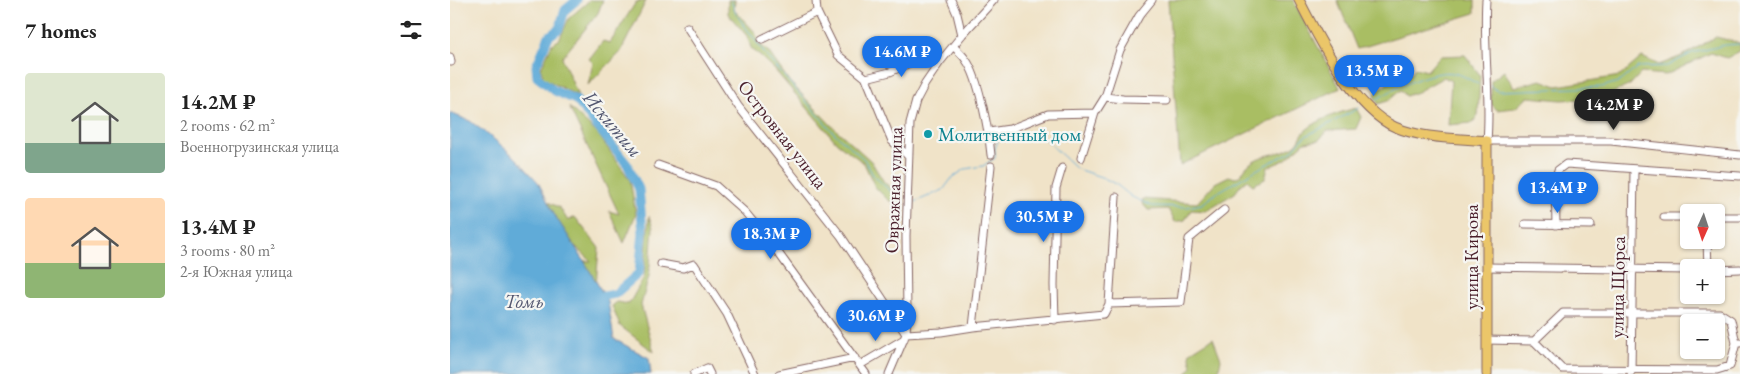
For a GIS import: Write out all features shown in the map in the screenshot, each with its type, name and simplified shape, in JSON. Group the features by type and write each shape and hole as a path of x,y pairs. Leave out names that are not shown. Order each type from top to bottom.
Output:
{"main road":[{"path":"1299,0 1329,54 1354,91 1362,102 1387,123 1424,135 1487,141"},
{"name":"улица Кирова","path":"1487,141 1487,374"}],"street":[{"path":"816,0 817,12 838,56 866,78 892,141 908,156"},
{"path":"951,0 957,14 962,35"},
{"name":"Овражная улица","path":"889,374 905,337 908,156 910,123 916,101 940,62 994,0"},
{"path":"1081,158 1095,112 1105,97 1120,50 1139,16 1152,0"},
{"path":"1486,0 1487,141 1611,142 1740,155"},
{"path":"762,39 817,12"},
{"name":"Островная улица","path":"687,27 738,106 841,236 905,337"},
{"path":"953,46 968,61 975,80 988,132 991,155"},
{"path":"866,78 890,72 925,56 931,56 940,62"},
{"path":"1105,97 1167,100"},
{"path":"988,132 1010,129 1048,114 1095,112"},
{"path":"1556,226 1555,180 1558,170 1566,164 1740,176"},
{"path":"658,165 716,186 745,212 778,251 866,374"},
{"path":"973,327 991,166"},
{"path":"1055,320 1056,188 1062,168"},
{"name":"улица Щорса","path":"1631,372 1634,170"},
{"path":"860,365 905,337 973,327 1104,314 1109,304 1116,197"},
{"path":"1109,304 1181,302 1189,239 1224,210"},
{"path":"1664,217 1680,217"},
{"path":"1725,217 1740,217"},
{"path":"1525,224 1556,226 1591,225"},
{"path":"661,264 683,268 694,264 727,314 755,374"},
{"path":"1486,267 1680,270"},
{"path":"1725,270 1740,269"},
{"path":"1487,340 1534,341 1562,369 1631,372 1717,370 1730,366 1738,342 1731,320 1720,313 1633,312 1564,312 1534,341"},
{"path":"780,374 855,358"},
{"path":"694,374 707,368 710,374"}],"green space":[{"path":"590,0 603,0 598,13 562,58 578,96 543,78 541,68 552,44 559,40 569,18"},
{"path":"728,0 735,0 734,10 755,32 759,44 768,51 789,81 831,125 871,161 884,182 903,199 902,206 888,200 875,187 864,163 837,143 774,69 751,48 747,36 728,14"},
{"path":"1168,0 1293,0 1340,88 1180,165"},
{"path":"1337,0 1475,0 1475,13 1357,49"},
{"path":"646,1 620,53 588,85 593,63 589,59 603,41 610,43 636,2"},
{"path":"1716,37 1740,43 1740,51 1727,58 1711,53 1666,75 1641,73 1630,85 1602,98 1561,100 1528,97 1515,108 1497,110 1491,104 1491,81 1504,71 1514,87 1541,80 1557,86 1620,76 1642,57 1659,65 1682,56"},
{"path":"1465,55 1480,75 1478,116 1472,123 1448,125 1451,81 1444,77 1406,96 1401,90 1388,101 1378,104 1374,95 1401,72 1411,74 1415,68 1427,71 1440,56"},
{"path":"569,107 598,134 630,180 636,214 624,243 609,211 619,214"},
{"path":"1356,108 1361,117 1356,129 1327,131 1319,140 1305,142 1285,160 1268,167 1265,179 1253,185 1247,180 1235,193 1205,211 1191,210 1185,220 1175,222 1168,209 1148,210 1142,203 1143,199 1197,203 1215,183 1229,176 1235,178 1241,175 1246,167 1258,158 1287,150 1294,146 1304,132 1317,122"},
{"path":"546,201 560,208 568,221 575,217 599,248 596,284 576,261 591,261 558,230"},
{"path":"649,216 653,228 649,276 641,305 654,352 620,326 612,306 617,302 629,304 644,277"},
{"path":"1213,338 1221,359 1218,374 1186,374 1192,366 1189,353"}],"water":[{"name":"Томь","path":"450,113 470,121 495,140 516,158 538,182 554,214 608,302 614,339 649,358 651,374 450,374"}],"waterway":[{"name":"Искитим","path":"577,0 565,10 559,29 549,36 536,66 537,77 555,91 576,100 627,164 639,189 643,233 639,273 615,294 594,298"},
{"path":"731,0 736,14 769,59 834,133 864,159 873,175 902,202"},
{"path":"1490,86 1498,91 1602,87 1621,81 1638,67 1667,66 1692,53 1725,45 1740,44"},
{"path":"1377,99 1403,85 1435,74 1456,74 1478,84"},
{"path":"915,202 943,190 952,178 965,169 983,166 995,158 995,148 1001,134 1037,134 1077,169 1104,178 1117,185 1132,197 1152,206 1187,207 1202,204 1218,192 1291,152 1304,137 1359,108"}],"place":[{"name":"Молитвенный дом","path":"928,134"}]}
